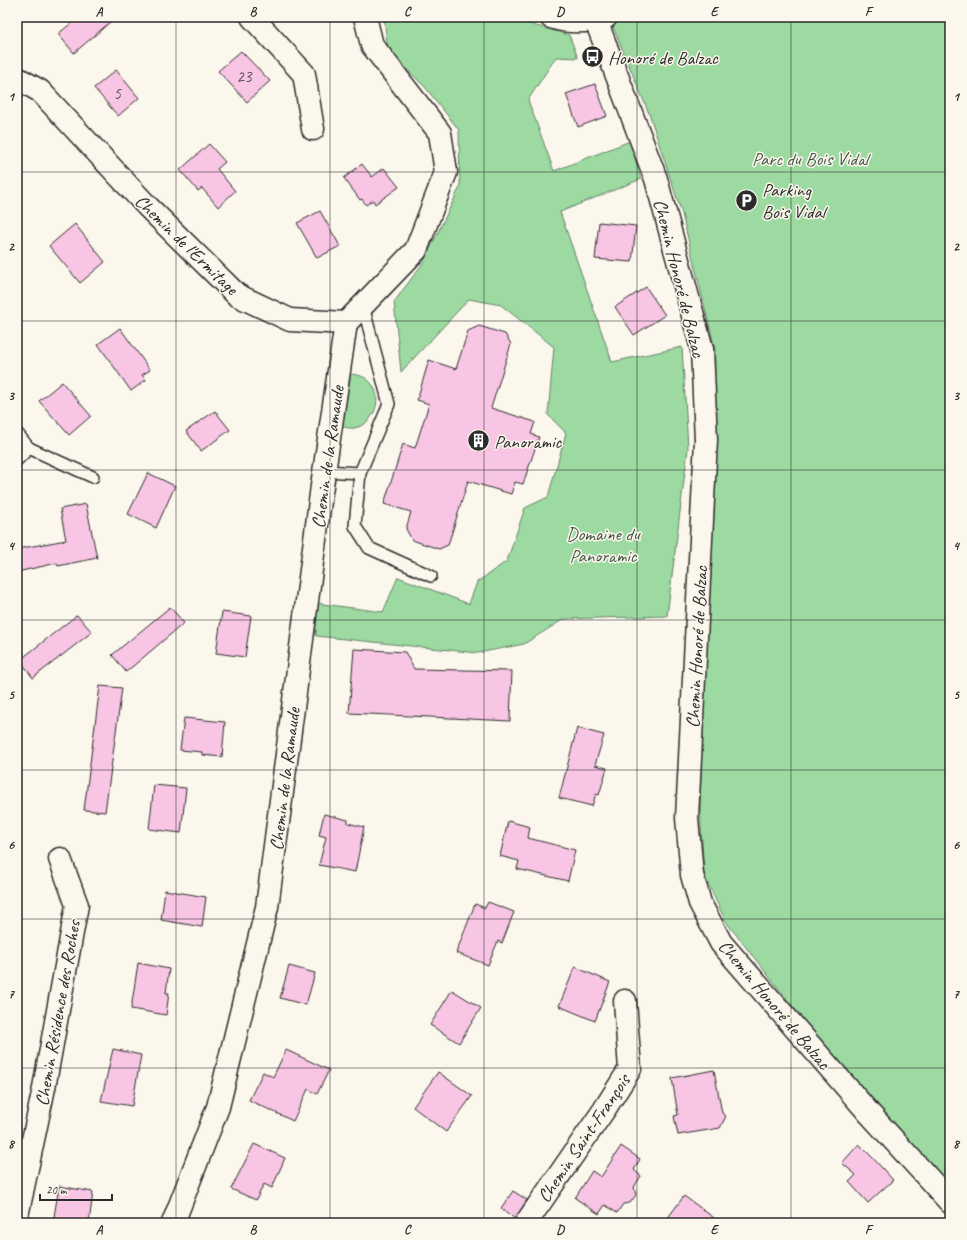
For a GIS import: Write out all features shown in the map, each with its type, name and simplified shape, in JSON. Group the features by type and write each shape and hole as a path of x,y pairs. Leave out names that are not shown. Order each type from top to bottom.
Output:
{"street":[{"path":"252,17 304,74 313,129"},
{"path":"346,323 416,250 446,172 440,132 372,45 365,17"},
{"path":"562,18 598,18"},
{"name":"Chemin Honoré de Balzac","path":"598,18 600,31 656,179 702,349 706,440 687,818 692,875 700,903 726,949 869,1113 950,1202"},
{"name":"Chemin de l'Ermitage","path":"17,78 40,91 147,206 237,295 290,320 346,323"},
{"name":"Chemin de la Ramaude","path":"173,1223 218,1107 267,907 324,471 346,323"},
{"name":"Chemin Résidence des Roches","path":"17,1216 44,1088 77,905 60,859"},
{"name":"Chemin Saint-François","path":"526,1223 604,1110 630,1069 625,1001"}],"lane":[{"path":"363,306 389,404 360,472 355,526 369,548 431,576"},
{"path":"17,433 29,448 93,477"},
{"path":"17,460 29,448"},
{"path":"324,471 360,472"}],"green space":[{"name":"Domaine du Panoramic","path":"384,17 504,17 569,35 578,58 556,57 528,100 554,171 630,141 641,179 560,212 612,362 682,347 688,448 667,616 564,619 524,644 478,653 316,636 315,603 383,612 398,577 469,604 477,582 507,561 525,508 548,497 566,433 548,415 554,347 501,305 469,299 401,372 394,302 423,263 460,187 459,130 425,87 388,51"},
{"name":"Parc du Bois Vidal","path":"609,17 950,17 950,1187 805,1022 726,922 704,875 700,808 702,737 711,572 715,349 682,214 650,116"},
{"path":"347,374 358,375 366,378 373,386 377,400 373,415 362,426 354,428 347,428 336,424"}],"building":[{"path":"79,17 116,17 74,53 58,34"},
{"path":"241,51 270,81 247,102 218,71"},
{"path":"116,70 139,98 118,116 94,88"},
{"path":"595,84 607,116 578,127 566,94"},
{"path":"209,144 225,162 217,169 235,191 218,207 202,188 198,191 180,170"},
{"path":"362,164 372,177 384,168 399,187 375,204 373,200 366,205 362,199 360,200 344,178"},
{"path":"320,211 340,246 317,258 297,223"},
{"path":"599,222 636,226 632,262 595,259"},
{"path":"75,224 105,262 80,283 49,246"},
{"path":"646,287 665,315 634,335 615,307"},
{"name":"Panoramic","path":"479,326 505,334 511,344 491,408 535,422 531,434 539,437 523,484 515,482 511,494 468,481 448,545 439,549 412,540 406,529 411,512 384,504 403,444 415,448 429,404 417,400 429,360 456,369 468,331"},
{"path":"120,328 150,370 142,375 146,380 131,391 98,344"},
{"path":"62,382 91,416 69,435 39,401"},
{"path":"215,411 230,430 201,451 186,431"},
{"path":"148,473 175,486 156,528 128,514"},
{"path":"86,504 97,558 58,566 57,563 17,572 17,549 66,540 60,509"},
{"path":"170,607 184,623 126,672 112,655"},
{"path":"222,612 251,616 245,657 216,653"},
{"path":"77,615 92,632 33,678 20,660"},
{"path":"354,649 405,652 414,669 512,671 510,721 349,713"},
{"path":"100,686 122,688 105,812 84,810"},
{"path":"184,718 225,722 222,757 202,755 202,752 180,750"},
{"path":"577,728 604,735 595,765 607,768 599,795 596,794 592,806 559,798"},
{"path":"154,785 186,788 181,833 149,829"},
{"path":"324,814 348,820 348,823 364,827 355,872 319,865 326,837 319,835"},
{"path":"508,821 530,827 528,838 575,850 568,881 517,869 519,861 500,856"},
{"path":"165,890 206,897 202,927 161,920"},
{"path":"488,902 514,912 502,943 498,941 488,965 456,953 475,904 485,908"},
{"path":"138,963 169,969 166,993 169,993 166,1015 131,1009"},
{"path":"289,966 315,973 306,1005 280,998"},
{"path":"575,967 610,982 595,1021 559,1006"},
{"path":"452,990 481,1008 459,1043 430,1025"},
{"path":"113,1049 141,1055 132,1106 101,1101"},
{"path":"286,1050 329,1070 317,1094 308,1089 293,1121 249,1100 263,1072 273,1077"},
{"path":"714,1070 722,1113 726,1116 720,1128 678,1135 674,1116 678,1115 672,1078"},
{"path":"438,1072 472,1096 446,1132 413,1107"},
{"path":"254,1144 285,1158 272,1188 264,1184 256,1200 231,1189"},
{"path":"859,1144 893,1180 868,1203 849,1182 856,1175 842,1163"},
{"path":"621,1146 640,1159 634,1170 641,1176 634,1187 636,1195 630,1203 623,1204 617,1213 605,1205 599,1214 575,1198 592,1171 601,1177"},
{"path":"59,1186 93,1192 89,1223 53,1223"},
{"path":"513,1191 527,1200 515,1219 501,1208"},
{"path":"684,1196 721,1223 664,1223"}],"place":[{"name":"Honoré de Balzac","path":"593,57"},
{"name":"Parking Bois Vidal","path":"747,200"},
{"name":"Panoramic","path":"478,441"}]}
